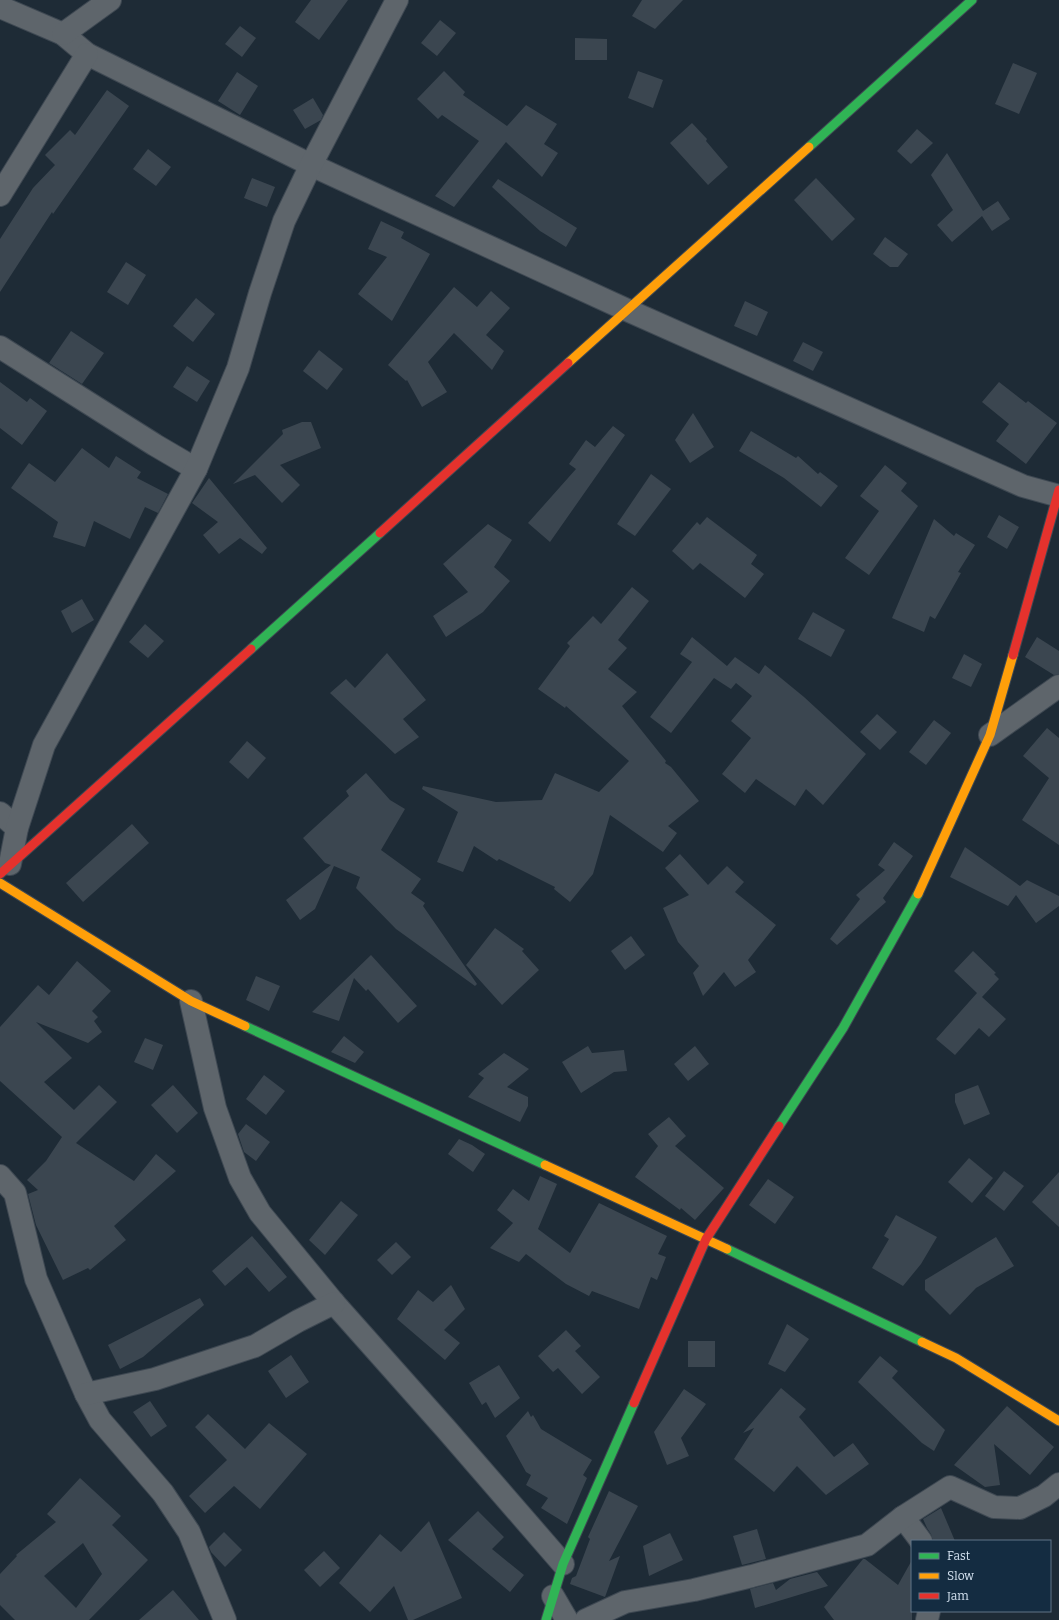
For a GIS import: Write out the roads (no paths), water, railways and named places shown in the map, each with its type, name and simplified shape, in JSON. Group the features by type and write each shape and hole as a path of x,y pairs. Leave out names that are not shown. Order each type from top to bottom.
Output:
{"street":[{"path":"62,34 110,0"},
{"path":"5,869 44,745 196,469 238,368 260,293 284,221 311,165 397,0"},
{"path":"5,869 972,0"},
{"path":"0,7 62,34 87,54 311,165 627,310 1023,486 1058,494 990,735 922,888 843,1028 706,1239 563,1564 546,1620"},
{"path":"0,195 87,54"},
{"path":"0,347 155,445 196,469"},
{"path":"990,735 1059,686"},
{"path":"0,813 17,828"},
{"path":"0,884 191,1001 706,1239 956,1358 1059,1421"},
{"path":"191,1001 215,1108 240,1178 260,1213 334,1303 563,1564"},
{"path":"0,1176 15,1194 36,1279 86,1394 100,1420 163,1493 189,1532 225,1620"},
{"path":"86,1394 155,1379 255,1346 298,1321 334,1303"},
{"path":"586,1620 625,1602 694,1590 867,1545 903,1517 950,1487 994,1507 1020,1508 1044,1496 1059,1484"},
{"path":"903,1517 920,1540"},
{"path":"553,1596 567,1620"}]}
